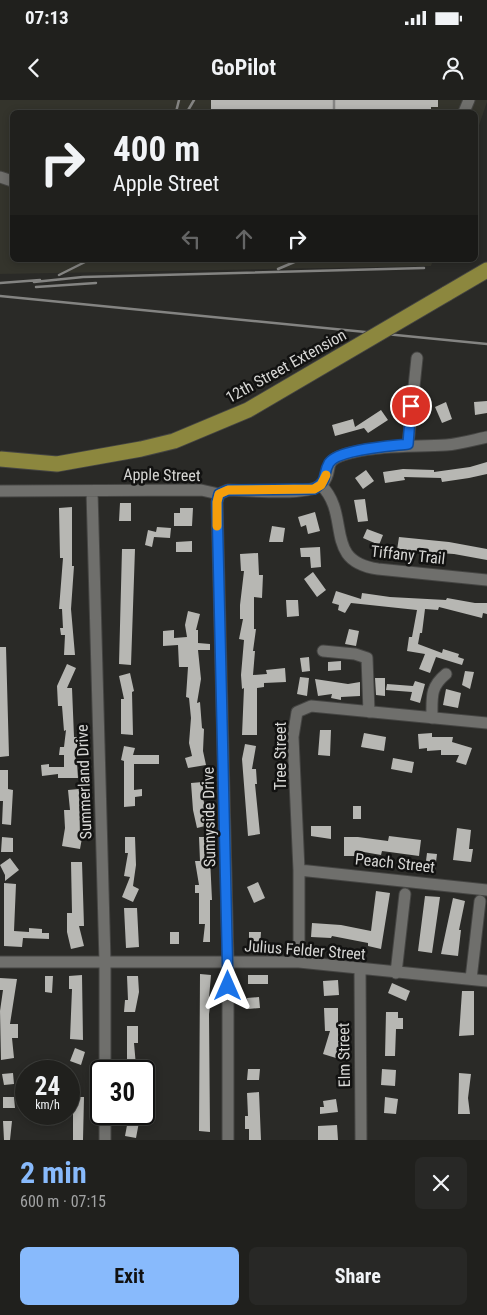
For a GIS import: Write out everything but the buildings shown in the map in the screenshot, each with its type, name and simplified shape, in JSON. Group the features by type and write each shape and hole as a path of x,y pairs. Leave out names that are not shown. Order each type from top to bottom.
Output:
{"main road":[{"name":"12th Street Extension","path":"0,459 56,464 141,449 174,440 248,410 487,270"}],"street":[{"path":"408,444 417,358"},
{"path":"321,485 326,478 329,463 335,458 357,451 408,444 447,444 487,437"},
{"name":"Apple Street","path":"0,491 201,490 219,494 228,490 314,489 321,485"},
{"name":"Tiffany Trail","path":"321,485 334,501 344,549 355,563 370,568 487,580"},
{"name":"Summerland Drive","path":"92,491 105,962 105,1060"},
{"name":"Sunnyside Drive","path":"219,494 217,502 228,961 228,1140"},
{"path":"323,651 360,655 368,660 370,712"},
{"path":"432,718 433,688 436,682 446,674"},
{"name":"Tree Street","path":"299,962 299,870 293,738 297,712 311,706 487,723"},
{"name":"Peach Street","path":"299,870 487,890"},
{"path":"396,973 405,894"},
{"path":"471,979 480,901"},
{"name":"Julius Felder Street","path":"0,962 299,962 487,981"},
{"name":"Elm Street","path":"360,969 361,1140"},
{"path":"105,1125 105,1140"}],"shaded area":[{"path":"0,100 487,100 478,128 478,110 10,110 10,262 432,262 431,266 0,274"}],"railway":[{"path":"176,110 179,100"},
{"path":"188,110 194,100"},
{"path":"334,100 334,110"},
{"path":"59,275 85,262"},
{"path":"278,269 294,262"},
{"path":"34,282 83,277 424,268"},
{"path":"0,283 40,280"},
{"path":"36,287 96,283"},
{"path":"0,296 487,344"}],"slow traffic":[{"path":"217,526 219,494 228,490 280,491 314,489 321,485 326,475"}],"route":[{"path":"228,986 217,502 219,494 228,490 280,491 314,489 321,485 326,478 329,463 335,458 357,451 408,444 411,406"}]}
